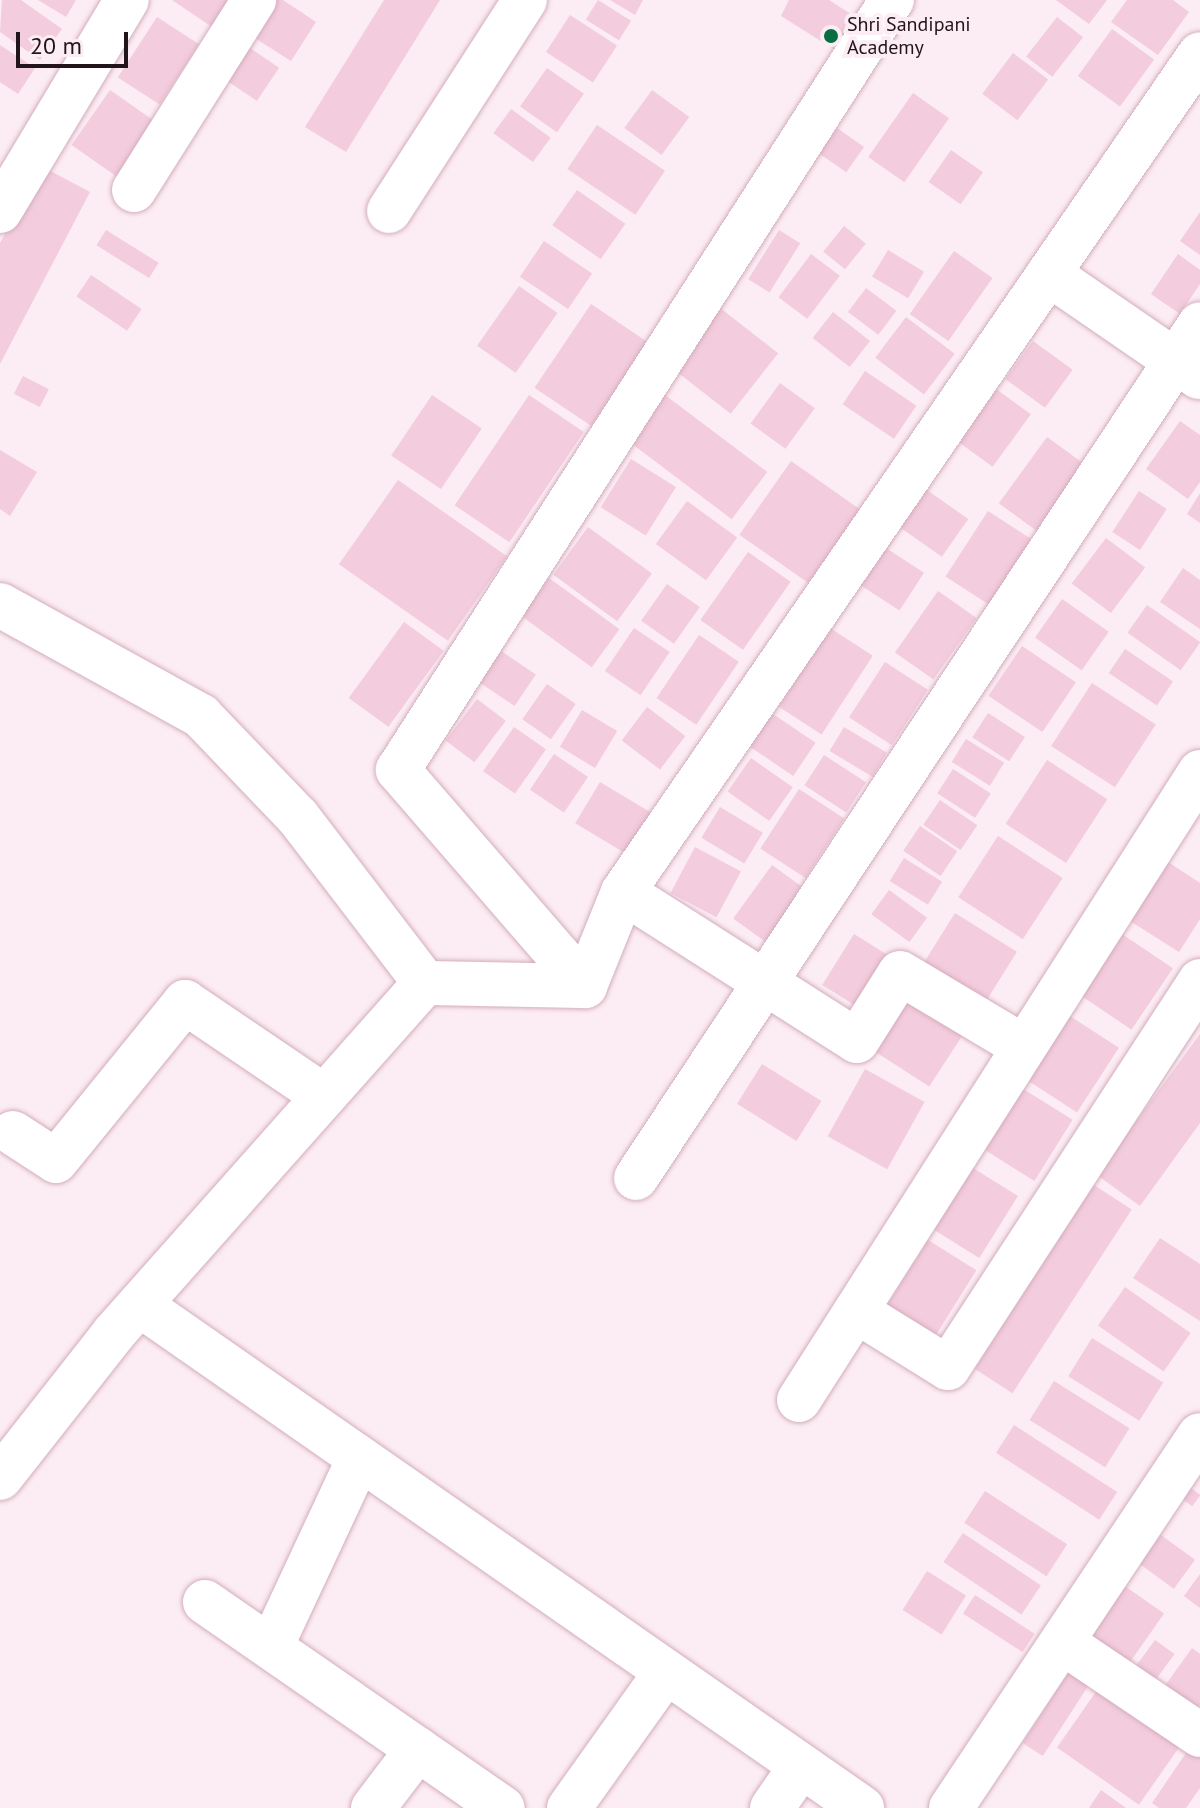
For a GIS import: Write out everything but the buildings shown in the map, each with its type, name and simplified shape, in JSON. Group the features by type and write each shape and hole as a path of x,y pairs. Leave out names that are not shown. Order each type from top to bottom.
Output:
{"street":[{"path":"0,211 127,0"},
{"path":"134,190 254,0"},
{"path":"389,211 525,0"},
{"path":"585,986 398,770 892,0"},
{"path":"585,986 623,892 1200,54"},
{"path":"1049,274 1188,369"},
{"path":"636,1178 764,985 1188,369 1200,324"},
{"path":"0,605 201,716 298,817 425,983"},
{"path":"799,1400 1024,1047 1192,800"},
{"path":"623,892 764,985 857,1041 900,973 1024,1047"},
{"path":"856,1311 948,1368 1200,981"},
{"path":"0,1478 140,1305 425,983 585,986"},
{"path":"13,1133 56,1161 185,1002 324,1096"},
{"path":"140,1305 862,1808"},
{"path":"951,1808 1200,1435"},
{"path":"271,1647 359,1458"},
{"path":"205,1602 503,1808"},
{"path":"1062,1642 1200,1735"},
{"path":"569,1808 666,1672"},
{"path":"373,1808 418,1749"},
{"path":"772,1808 801,1766"}],"place":[{"name":"Shri Sandipani Academy","path":"831,36"}]}
